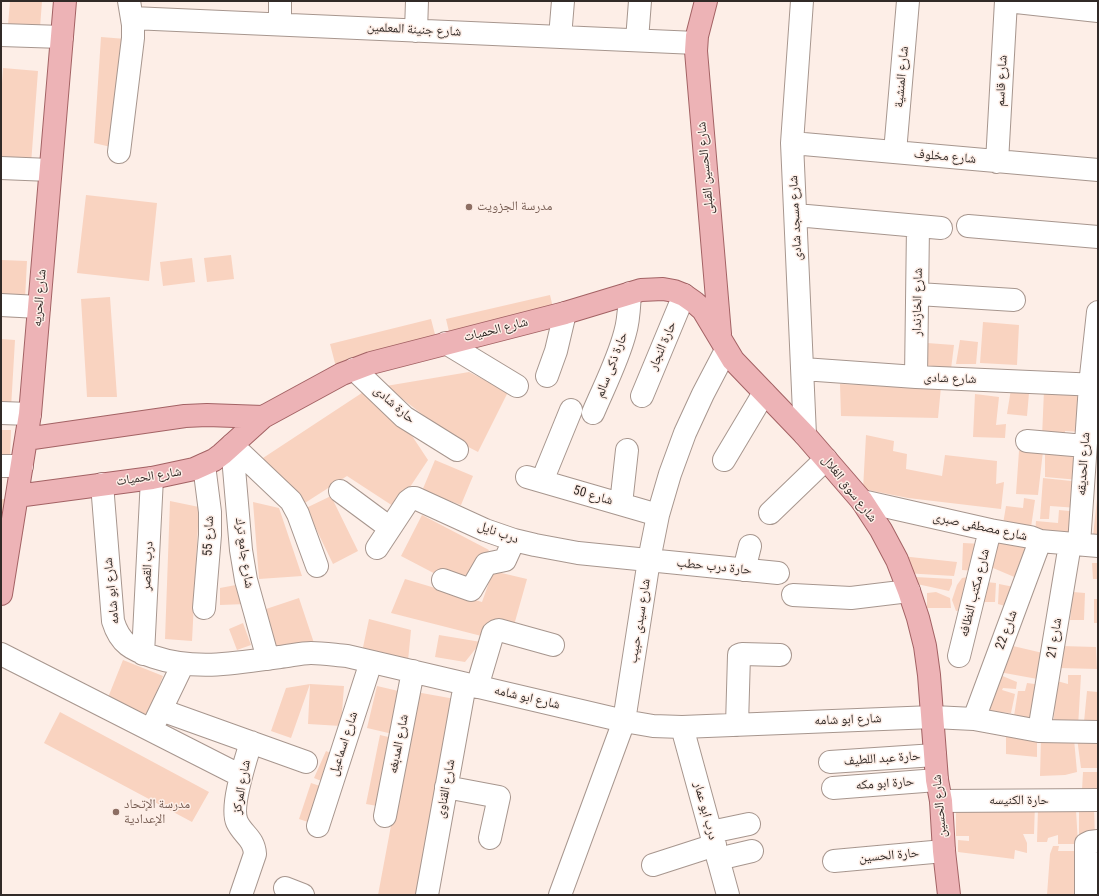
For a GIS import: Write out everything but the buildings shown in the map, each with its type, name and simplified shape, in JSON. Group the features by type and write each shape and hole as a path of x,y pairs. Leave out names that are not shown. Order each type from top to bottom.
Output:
{"main road":[{"name":"شارع الحريه","path":"1,594 17,496 11,466 26,439 30,414 65,1"},
{"name":"شارع الحسين القبلى","path":"706,1 696,43 723,344"},
{"name":"شارع الحميات","path":"17,496 152,478 183,472 204,465 222,454 263,417 354,369 446,343 565,313 630,293 652,289 663,289 684,295 703,310 723,344"},
{"name":"شارع سوق الغلال","path":"723,344 732,360 805,435 862,501 881,530 897,560 918,618 925,646 933,716"},
{"name":"شارع الحميات","path":"26,439 185,416 207,415 263,417"},
{"name":"شارع الحسين","path":"933,716 935,755 949,895"}],"street":[{"path":"280,1 280,24"},
{"path":"416,31 417,1"},
{"path":"560,37 563,1"},
{"path":"637,40 640,1"},
{"name":"شارع مسجد شادى","path":"802,1 792,143 805,435"},
{"name":"شارع المنشية","path":"895,152 908,1"},
{"path":"1007,1 1098,11"},
{"name":"شارع قاسم","path":"997,162 1007,1"},
{"path":"119,152 133,38 131,10"},
{"name":"شارع جنينة المعلمين","path":"131,10 280,24 696,43"},
{"path":"1,35 62,37"},
{"name":"شارع مخلوف","path":"792,143 1098,170"},
{"path":"1,168 50,170"},
{"path":"796,215 941,228"},
{"name":"شارع الخازندار","path":"916,377 918,226"},
{"path":"968,226 1098,237"},
{"name":"حارة ذكى سالم","path":"593,413 624,339 629,314 630,293"},
{"path":"918,294 1014,300"},
{"name":"حارة النجار","path":"642,396 684,295"},
{"path":"1,306 39,307"},
{"name":"شارع الحديقه","path":"1082,544 1085,446 1094,385 1098,312"},
{"path":"547,376 556,351 565,313"},
{"path":"446,343 517,386"},
{"name":"شارع سيدى حبيب","path":"560,895 624,721 649,560 658,516 670,474 685,433 703,394 723,344"},
{"name":"حارة شادى","path":"354,369 404,417 458,450"},
{"name":"شارع شادى","path":"803,369 916,377 1094,385"},
{"path":"724,460 764,393"},
{"name":"شارع 50","path":"571,410 535,479 658,516"},
{"path":"1,413 30,414"},
{"path":"1027,441 1085,446"},
{"path":"232,445 291,501 298,514 316,566"},
{"name":"شارع جامع ترك","path":"232,445 241,550 246,580 268,659"},
{"path":"621,504 627,450"},
{"path":"770,514 826,459"},
{"name":"شارع 55","path":"204,465 210,512 210,535 204,608"},
{"name":"درب القصر","path":"143,654 152,478"},
{"name":"شارع ابو شامه","path":"102,484 112,621 116,632 132,649 163,660 183,664 220,665 310,653 347,656 624,721 653,726 682,727 933,716 974,719 1039,731 1098,732"},
{"path":"340,491 390,528"},
{"name":"درب نايل","path":"377,548 408,501 415,498 485,530 514,540 578,553 649,560"},
{"name":"شارع مصطفى صبرى","path":"862,501 990,530 1030,537 1040,541 1082,544"},
{"name":"شارع مكتب النظافه","path":"959,656 990,530"},
{"path":"443,580 470,591 485,565 504,560 514,540"},
{"name":"شارع 22","path":"974,719 1040,541"},
{"name":"شارع 21","path":"1039,731 1082,544"},
{"path":"744,570 750,546"},
{"name":"حارة درب حطب","path":"649,560 778,573"},
{"path":"793,595 851,598 909,591"},
{"name":"شارع القناوى","path":"427,895 446,787 471,685 493,633 496,630 499,630 553,645"},
{"path":"1,654 241,776"},
{"path":"737,725 739,655 780,655"},
{"name":"شارع اسماعيل","path":"318,826 371,662"},
{"path":"151,730 183,664"},
{"name":"شارع المدبغه","path":"385,816 413,671"},
{"path":"161,710 306,762"},
{"name":"درب ابو عمار","path":"682,727 728,895"},
{"name":"شارع المركز","path":"241,895 255,854 255,847 252,841 239,825 235,815 241,776 251,742"},
{"name":"حارة عبد اللطيف","path":"830,762 935,755"},
{"path":"446,787 499,798 490,838"},
{"name":"حارة ابو مكه","path":"833,788 939,791"},
{"name":"حارة الكنيسه","path":"939,791 1098,800"},
{"path":"653,865 714,845 749,824"},
{"path":"1086,895 1086,844 1098,841"},
{"path":"714,845 752,852"},
{"name":"حارة الحسين","path":"834,861 944,851"}],"place":[{"name":"مدرسة الجزويت","path":"469,207"},
{"name":"مدرسة الإتحاد الإعدادية","path":"116,812"}]}
